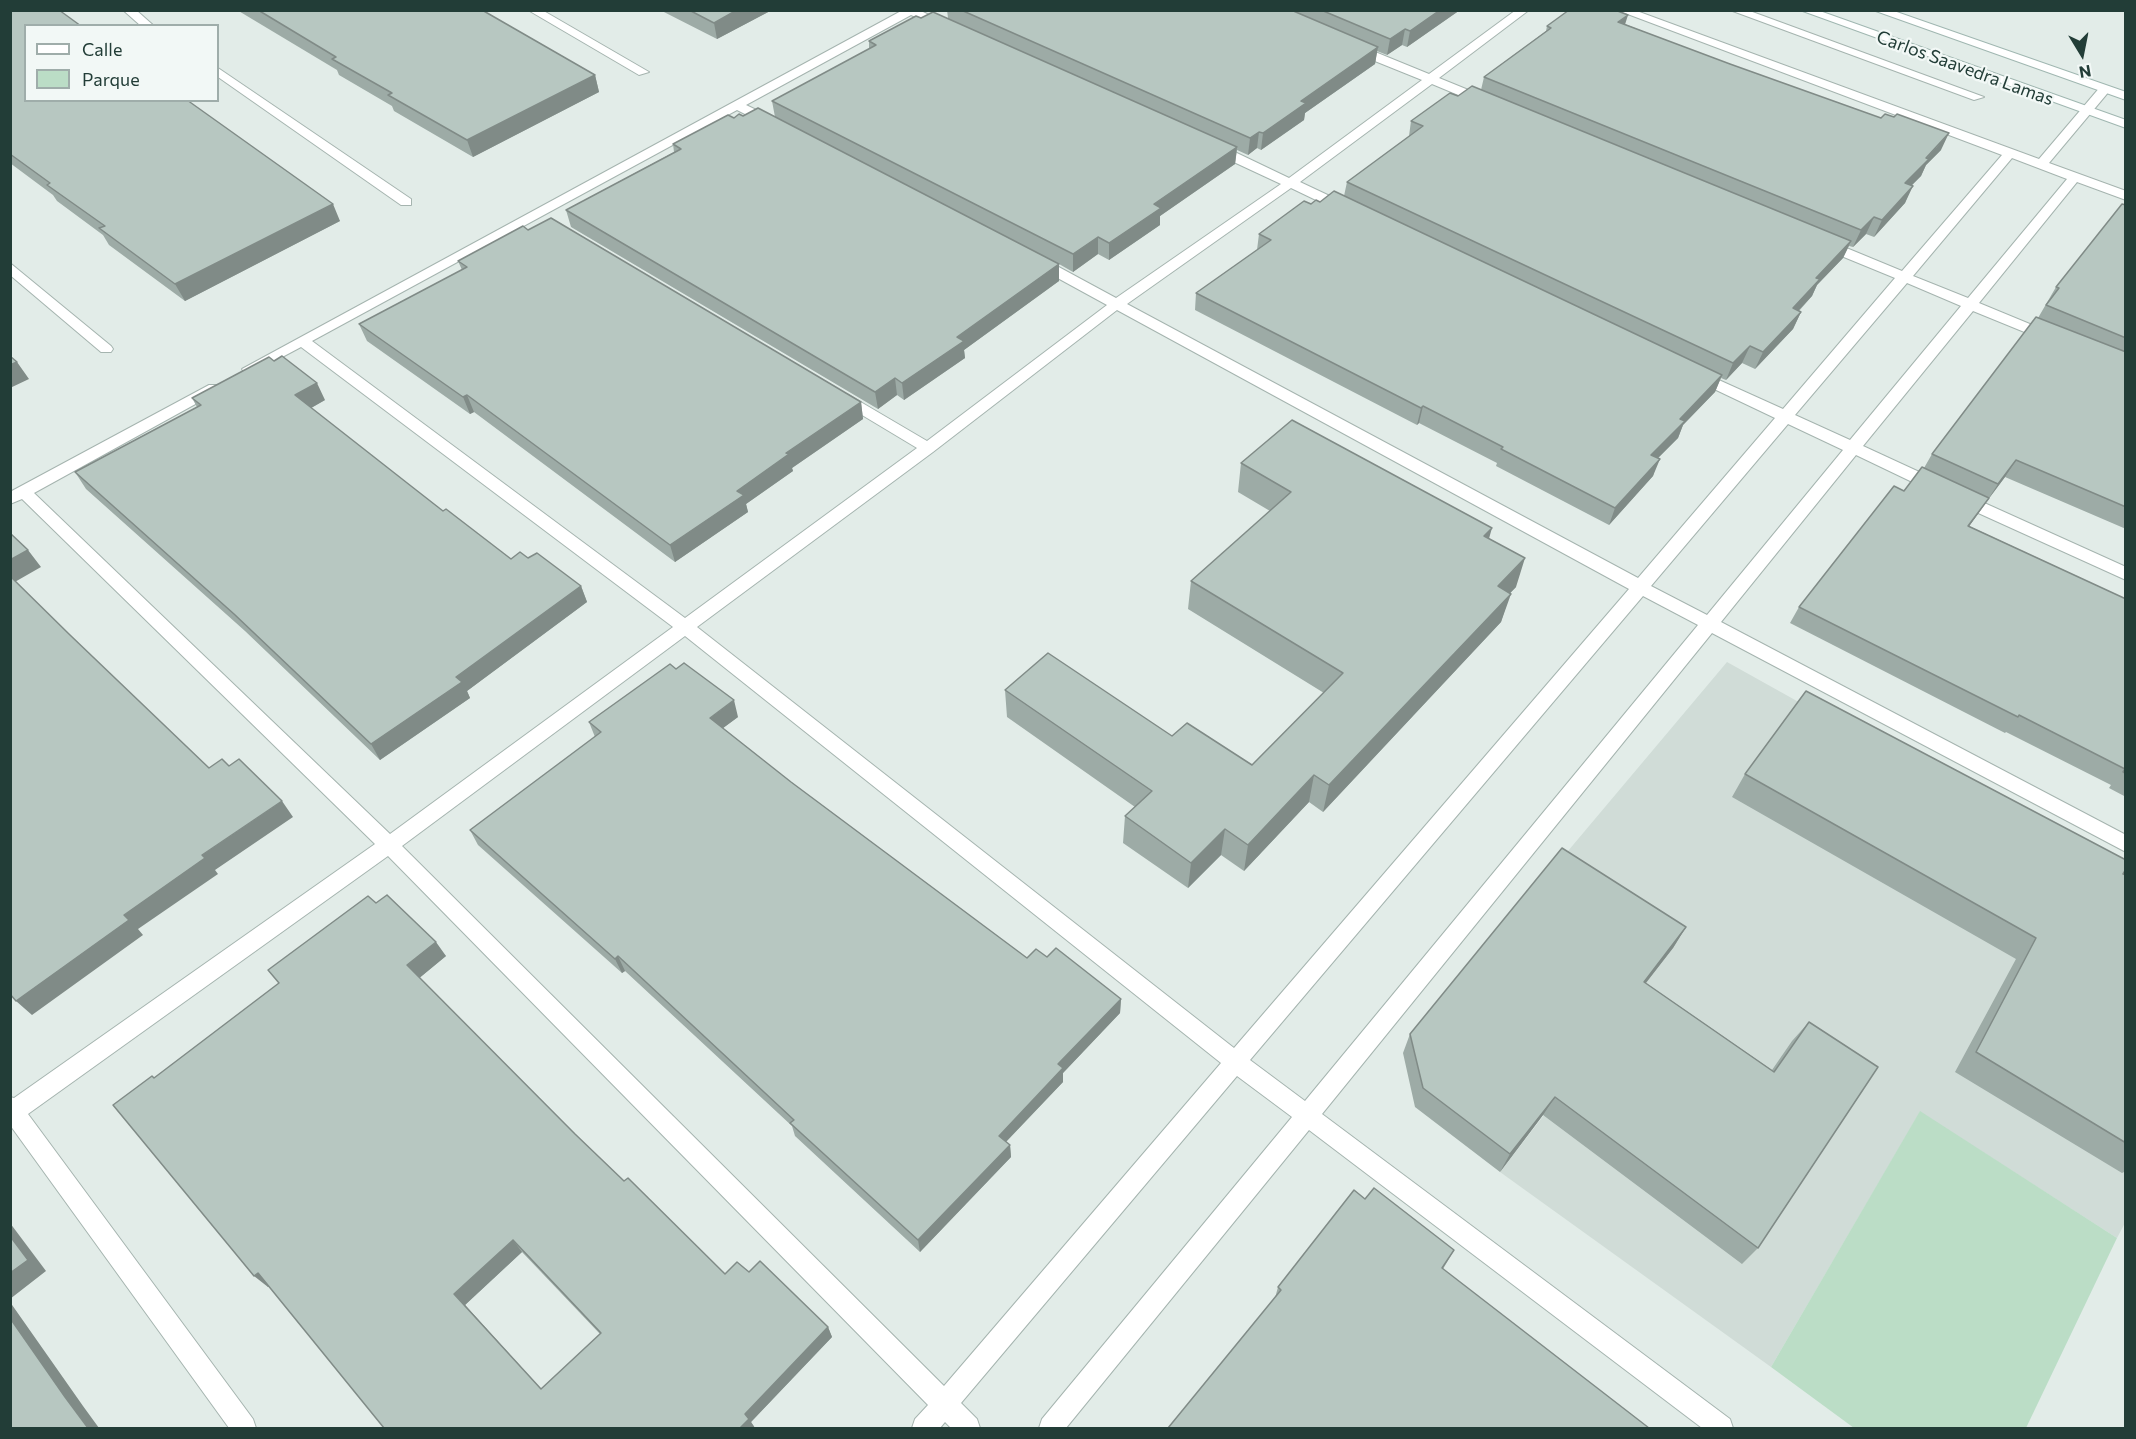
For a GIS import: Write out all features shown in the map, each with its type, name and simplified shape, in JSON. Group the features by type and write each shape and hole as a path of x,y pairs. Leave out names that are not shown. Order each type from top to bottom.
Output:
{"street":[{"path":"128,10 146,24"},
{"path":"533,10 644,72"},
{"path":"244,1428 12,1111 389,845 686,628 1118,303 1292,182 1524,10"},
{"path":"1622,10 2126,196"},
{"path":"1735,10 1978,97"},
{"name":"Carlos Saavedra Lamas","path":"1805,10 2126,124"},
{"path":"1878,10 2126,96"},
{"path":"954,31 911,11 17,495 389,845 968,1428"},
{"path":"1336,41 1498,107"},
{"path":"219,73 406,202"},
{"path":"2041,165 2085,110 2105,90"},
{"path":"736,105 789,132"},
{"path":"1204,143 1356,213"},
{"path":"924,1428 2009,154"},
{"path":"1052,1428 2074,178"},
{"path":"535,213 555,226"},
{"path":"1805,236 2063,343"},
{"path":"1023,254 1118,303 1640,587 2126,844"},
{"path":"10,267 106,349"},
{"path":"302,340 686,628 1236,1062 1721,1428"},
{"path":"1677,366 2126,574"},
{"path":"827,388 928,448"}],"shaded area":[{"path":"1727,662 2125,884 2126,1221 2117,1238 1920,1112 1771,1367 1500,1172 1673,948 1552,870"}],"green space":[{"path":"1920,1111 2117,1238 2026,1428 1854,1428 1771,1367"}],"building":[{"path":"10,10 59,10 78,24 24,24 24,102 190,102 333,204 175,284 99,228 105,226 47,185 50,183 10,154"},
{"path":"258,10 482,10 595,75 467,140 388,95 392,93 332,59 336,57"},
{"path":"689,10 737,10 714,23"},
{"path":"961,10 1291,10 1378,47 1301,101 1306,103 1263,133 1259,132 1250,138"},
{"path":"1321,10 1440,10 1410,31 1405,29 1390,39"},
{"path":"1569,10 1615,10 1628,15 1618,22 1730,64 1881,118 1885,114 1894,117 1897,114 1949,133 1926,158 1929,159 1905,183 1913,186 1882,220 1874,217 1861,230 1484,77 1551,28 1547,26"},
{"path":"933,12 1237,147 1154,204 1161,208 1109,243 1098,237 1073,254 772,101 876,45 869,41 916,16 921,18"},
{"path":"1472,86 1851,241 1816,278 1820,279 1793,308 1801,312 1763,352 1750,346 1733,363 1347,182 1423,126 1411,121 1450,93 1458,96"},
{"path":"758,108 1059,264 957,337 964,341 902,383 895,378 875,392 566,210 681,149 673,144 728,115 734,118 739,114 743,116"},
{"path":"1334,191 1722,375 1680,419 1685,421 1651,455 1660,459 1615,508 1501,449 1503,447 1423,406 1421,408 1196,293 1271,240 1259,234 1304,201 1311,204 1316,200 1320,202"},
{"path":"2122,204 2126,205 2126,338 2046,305 2059,288 2056,287"},
{"path":"551,218 861,402 786,453 789,454 737,491 744,495 670,545 467,395 463,397 359,324 467,267 458,261 523,226 528,230"},
{"path":"2036,317 2126,352 2126,507 2016,460 1998,484 1932,454"},
{"path":"10,356 17,362 10,365"},
{"path":"282,356 317,383 295,395 443,511 446,509 511,559 520,552 528,558 537,553 581,586 456,677 462,682 371,744 234,614 75,472 201,405 192,398 269,357 274,361"},
{"path":"1292,420 1492,528 1484,536 1525,558 1498,586 1511,594 1329,785 1314,775 1248,845 1225,829 1191,863 1125,816 1152,791 1005,690 1048,653 1172,736 1187,723 1252,765 1343,673 1191,581 1291,492 1241,463"},
{"path":"1922,467 1989,498 1968,526 2126,599 2126,774 2123,772 2125,769 1799,607 1894,486 1904,491"},
{"path":"10,533 28,550 10,560"},
{"path":"10,576 209,768 222,759 229,766 239,759 282,801 202,855 205,858 124,915 129,920 16,1001 10,994"},
{"path":"684,663 734,700 710,718 791,782 1027,958 1036,949 1047,957 1056,948 1121,999 1058,1064 1063,1068 999,1136 1010,1145 918,1240 790,1123 794,1120 618,956 615,959 470,830 601,732 589,722 670,664 676,669"},
{"path":"1806,691 2126,860 2126,869 2123,874 2126,875 2126,1143 1976,1052 2036,938 1745,774"},
{"path":"1562,848 1686,927 1644,982 1774,1072 1809,1022 1878,1067 1758,1248 1555,1097 1510,1154 1423,1088 1410,1034"},
{"path":"387,895 436,942 407,965 624,1181 628,1178 725,1274 737,1262 749,1272 760,1261 828,1327 745,1414 749,1419 740,1428 384,1428 258,1273 254,1276 113,1105 152,1076 154,1078 279,983 268,970 368,896 376,903","holes":["513,1240 601,1333 541,1389 454,1294"]},
{"path":"1374,1188 1454,1250 1442,1268 1649,1428 1168,1428 1281,1290 1278,1287 1354,1190 1365,1199"},
{"path":"10,1236 28,1260 10,1273"},
{"path":"10,1318 65,1397 88,1428 10,1428"}]}
